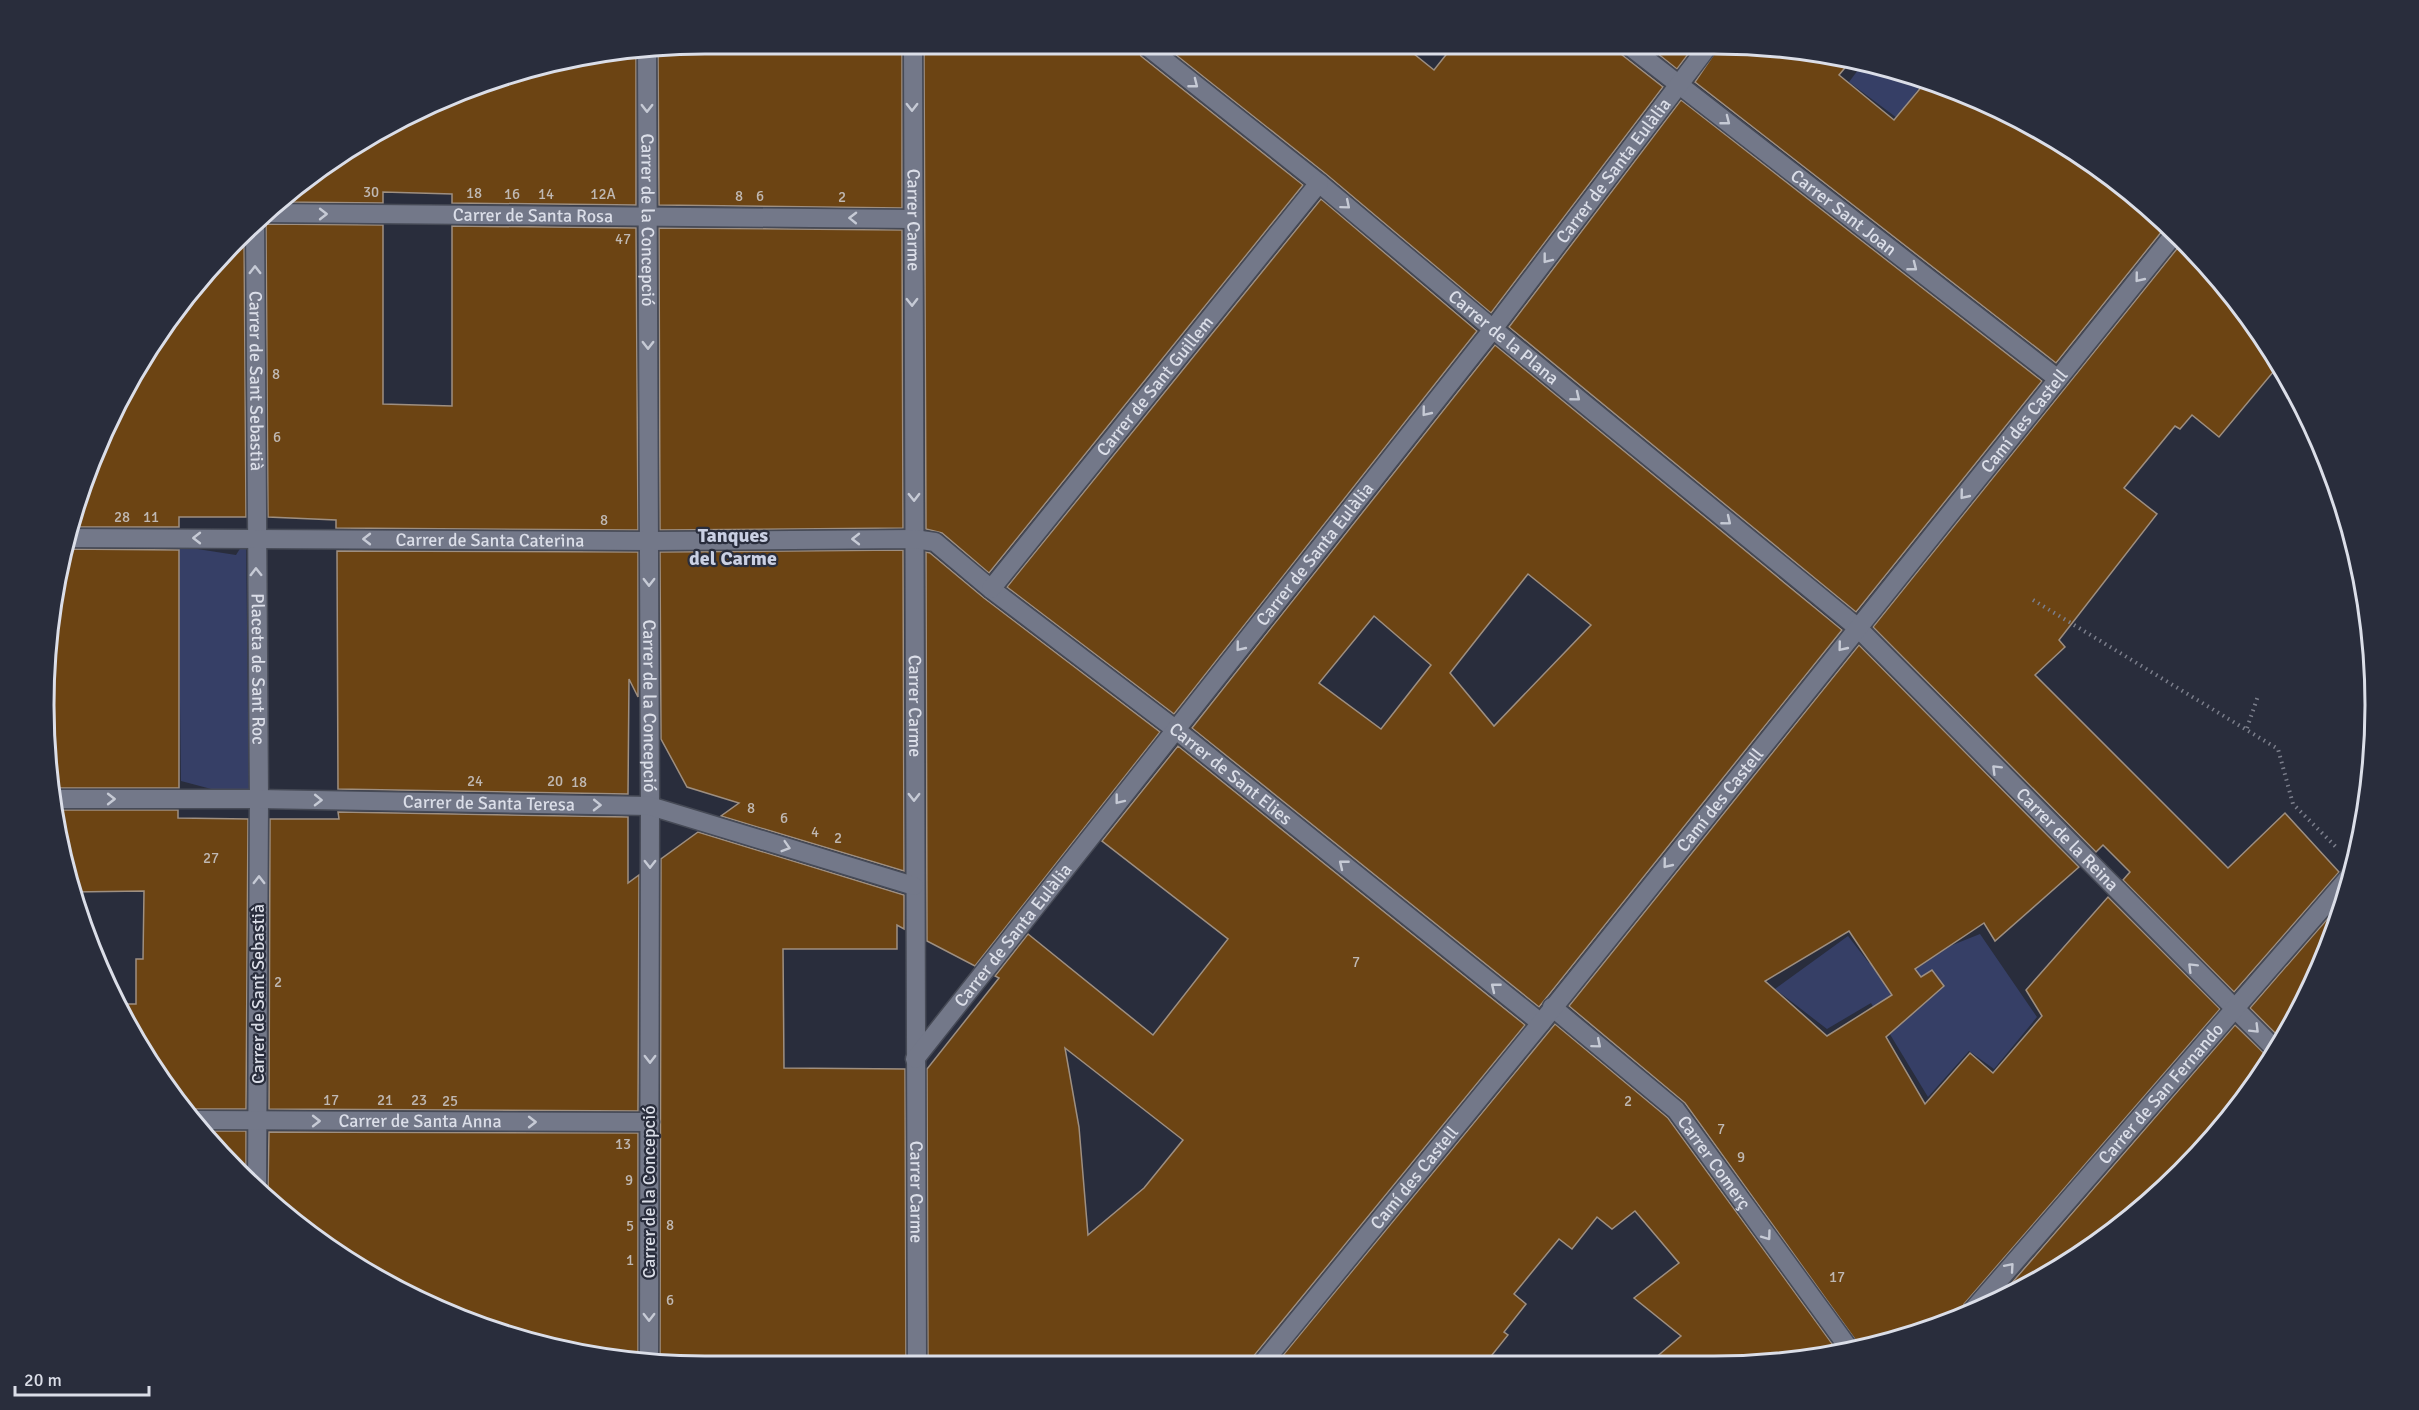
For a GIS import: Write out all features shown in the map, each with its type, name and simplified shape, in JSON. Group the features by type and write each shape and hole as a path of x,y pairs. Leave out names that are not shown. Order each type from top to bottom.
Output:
{"street":[{"name":"Carrer Carme","path":"913,54 917,1356"},
{"name":"Carrer de la Plana","path":"1157,54 1319,183 1492,329 1858,628"},
{"name":"Carrer Sant Joan","path":"1640,54 2058,379"},
{"name":"Carrer de Santa Eulàlia","path":"915,1059 1492,329 1702,54"},
{"name":"Carrer de la Concepció","path":"647,57 650,806 649,1353"},
{"name":"Carrer de Sant Guillem","path":"992,589 1319,183"},
{"name":"Carrer de Santa Rosa","path":"280,213 912,219"},
{"name":"Carrer de Sant Sebastià","path":"255,236 255,539"},
{"name":"Camí des Castell","path":"1268,1356 1541,1023 2169,240"},
{"name":"Carrer de Santa Caterina","path":"76,538 649,541 914,538"},
{"name":"Carrer de Sant Elies","path":"914,538 935,542 992,589 1174,729 1541,1023"},
{"name":"Placeta de Sant Roc","path":"255,539 260,799"},
{"name":"Carrer de la Reina","path":"1858,628 2270,1044"},
{"name":"Carrer de Santa Teresa","path":"62,799 260,799 650,806 914,886"},
{"name":"Carrer de Sant Sebastià","path":"257,1176 260,799"},
{"name":"Carrer de San Fernando","path":"1984,1297 2338,890"},
{"name":"Carrer Comerç","path":"1552,1007 1676,1110 1845,1342"},
{"name":"Carrer de Santa Anna","path":"205,1120 650,1122"}],"path":[{"path":"2033,600 2247,728 2278,749 2293,804 2338,849"},
{"path":"2247,728 2258,696"}],"shaded area":[{"path":"1858,71 1919,88 1897,118 1849,82"},
{"path":"246,539 249,799 181,781 178,546 236,555"},
{"path":"1980,934 2037,1017 1994,1069 1969,1051 1928,1097 1871,1003 1827,1029 1775,989 1848,936 1869,963 1900,949 1930,954"}],"building":[{"path":"902,54 902,208 659,205 658,55"},
{"path":"924,54 1140,54 1303,185 989,573 942,533 926,529"},
{"path":"1175,54 1414,54 1434,70 1447,54 1621,54 1663,87 1491,313 1326,174"},
{"path":"1658,54 1688,54 1677,69"},
{"path":"1714,54 1757,55 1841,67 1845,68 1839,75 1894,120 1920,88 1923,89 2002,121 2040,141 2110,189 2161,233 2056,363 1695,82"},
{"path":"636,58 636,205 452,203 452,194 383,192 383,203 293,202 343,164 379,141 456,104 537,76"},
{"path":"1681,100 2042,381 1856,612 1509,327"},
{"path":"1321,199 1477,331 1174,714 1007,587"},
{"path":"267,224 383,225 383,404 452,406 452,226 636,228 638,530 336,528 336,520 268,517"},
{"path":"659,228 902,230 903,528 660,530"},
{"path":"244,246 246,517 179,517 179,527 79,527 104,456 141,379 189,309"},
{"path":"2177,248 2230,309 2273,372 2219,437 2192,415 2180,429 2175,426 2124,488 2157,514 2059,640 2065,647 2035,675 2228,868 2285,813 2339,872 2234,992 2123,880 2130,872 2103,845 2096,852 1873,627"},
{"path":"1495,345 1842,630 1539,1007 1192,728","holes":["1528,574 1591,625 1494,726 1450,673","1374,616 1431,665 1381,729 1319,683"]},
{"path":"73,549 179,550 179,788 60,788 55,748 55,662 60,620"},
{"path":"903,550 904,871 721,816 739,803 687,787 661,739 660,552"},
{"path":"337,551 638,552 638,697 629,679 628,794 338,789"},
{"path":"926,552 1160,732 975,966 927,941"},
{"path":"1859,645 2079,867 1995,941 1984,923 1915,969 1921,977 1932,970 1944,986 1886,1037 1925,1104 1970,1053 1993,1073 2042,1016 2026,990 2108,897 2220,1009 1964,1306 1882,1334 1855,1340 1685,1103 1569,1006","holes":["1849,931 1892,995 1827,1036 1765,981"]},
{"path":"1178,746 1525,1025 1254,1356 928,1356 927,1069 999,978 995,976 1028,934 1153,1035 1228,939 1102,841","holes":["1065,1048 1183,1140 1144,1188 1088,1235 1079,1127"]},
{"path":"63,810 178,810 178,818 248,819 246,1109 196,1109 164,1067 127,1004 136,1004 136,959 143,959 144,891 82,892"},
{"path":"338,812 628,817 628,883 639,875 638,1111 269,1109 270,819 339,819"},
{"path":"698,832 904,895 904,929 897,925 897,949 783,949 784,1068 905,1069 906,1356 660,1355 661,859"},
{"path":"2329,917 2298,993 2276,1034 2250,1008"},
{"path":"1555,1024 1668,1118 1833,1344 1757,1355 1658,1356 1681,1336 1634,1298 1679,1263 1635,1211 1612,1229 1597,1217 1572,1249 1559,1239 1514,1294 1526,1304 1504,1332 1508,1335 1491,1356 1282,1356"},
{"path":"2235,1025 2264,1053 2230,1101 2203,1134 2143,1194 2076,1246 2010,1285"},
{"path":"214,1131 246,1131 246,1166"},
{"path":"269,1132 638,1133 638,1352 537,1334 456,1306 417,1289 343,1246 268,1187"}],"district":[{"name":"Tanques del Carme","path":"733,546"}]}
